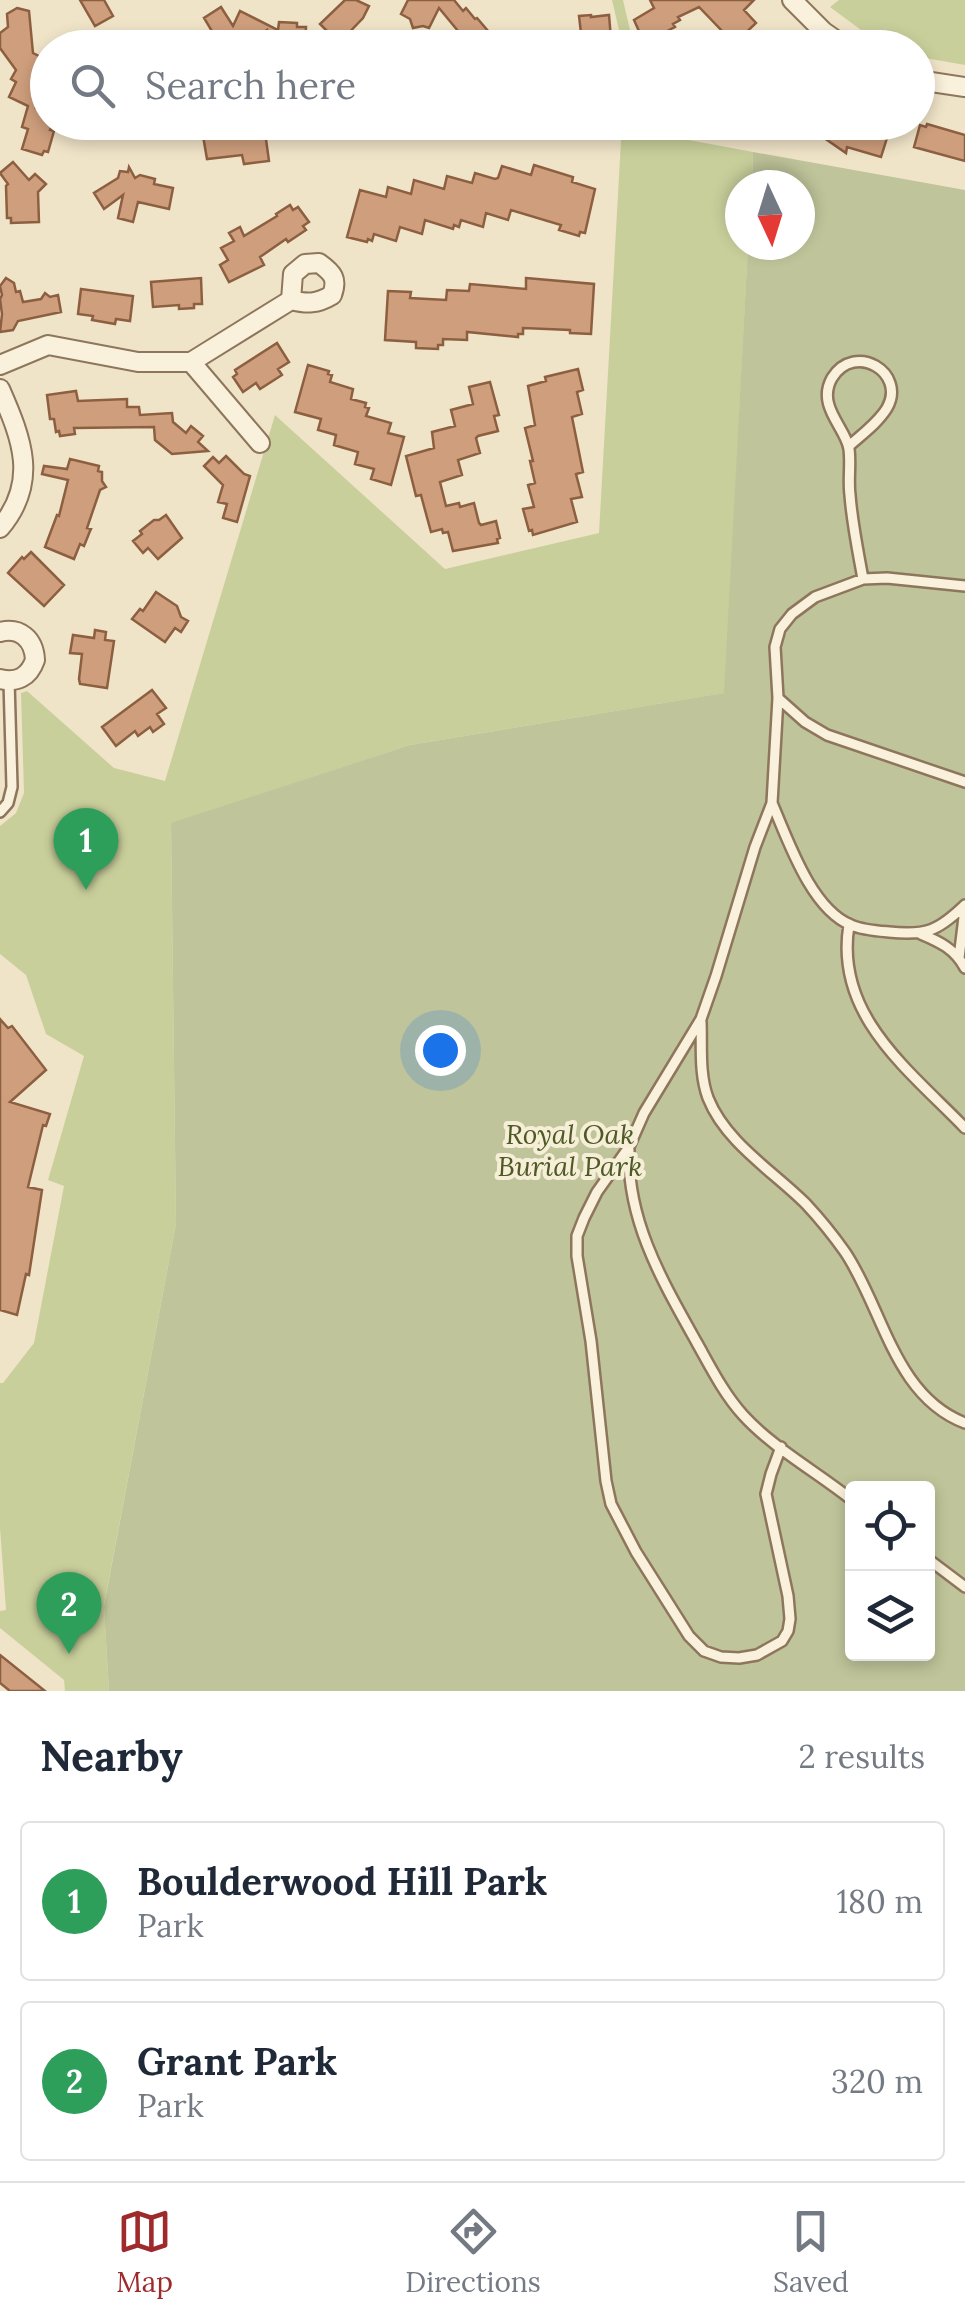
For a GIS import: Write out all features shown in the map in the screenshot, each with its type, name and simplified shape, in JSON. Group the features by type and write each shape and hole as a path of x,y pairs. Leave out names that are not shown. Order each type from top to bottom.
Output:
{"street":[{"path":"792,0 822,30"},
{"path":"935,82 965,86"},
{"path":"0,365 48,345 138,362 192,362 291,300"},
{"path":"192,362 260,443"},
{"path":"0,390 18,430 24,470 20,498 0,528"},
{"path":"3,627 31,642 35,660 26,675 5,680"}],"lane":[{"path":"849,446 886,410 890,399 890,385 883,370 870,362 855,361 840,368 829,382 828,399 849,446 850,495 864,579"},
{"path":"781,1448 766,1494 788,1596 788,1632 771,1650 739,1658 722,1657 704,1651 689,1636 612,1504 576,1256 578,1236 597,1192 629,1148 644,1113 701,1019 716,976 772,804 778,698 774,647 780,629 792,614 815,598 864,579 965,586"},
{"path":"0,812 12,787 5,680"},
{"path":"778,698 805,722 827,734 965,782"},
{"path":"772,804 802,871 831,911 849,925 921,934 943,943 965,968"},
{"path":"921,934 965,907"},
{"path":"960,958 965,907"},
{"path":"849,925 846,969 866,1017 887,1047 965,1128"},
{"path":"701,1019 703,1077 719,1118 805,1204 846,1254 912,1382 933,1405 965,1422"},
{"path":"629,1148 628,1177 640,1228 655,1264 729,1398 744,1417 781,1448 845,1495"},
{"path":"935,1564 965,1586"}],"green space":[{"path":"612,0 623,0 630,30 619,30"},
{"path":"839,0 965,0 965,65 935,60 935,30 861,30 830,7"},
{"path":"621,140 689,140 753,152 752,170 725,170 725,260 747,260 725,693 410,745 171,824 176,1224 104,1605 109,1691 65,1691 64,1680 0,1628 0,1611 6,1610 0,1528 0,1383 34,1343 64,1186 48,1180 84,1056 46,1034 26,975 0,954 0,826 16,813 24,793 21,693 27,691 114,768 165,781 275,415 445,569 599,533"},
{"name":"Royal Oak Burial Park","path":"753,152 965,190 965,1691 109,1691 104,1606 176,1224 171,823 410,745 724,693 747,260 815,260 815,170 752,170"}],"building":[{"path":"80,0 104,0 113,16 95,26"},
{"path":"345,0 369,6 351,30 326,30 320,24"},
{"path":"408,0 454,0 487,30 457,30 439,8 429,28 413,28 410,19 401,14"},
{"path":"650,0 754,0 744,10 756,23 749,30 721,30 699,7 678,17 680,20 669,30 638,30 634,20 654,8"},
{"path":"221,7 233,26 240,11 278,30 211,30 204,18"},
{"path":"17,8 29,11 30,140 51,140 48,152 42,155 22,149 28,129 22,127 28,106 9,97 16,82 11,79 16,70 0,48 0,33 8,27 7,14"},
{"path":"609,15 610,30 581,30 579,16"},
{"path":"279,22 306,30 278,30"},
{"path":"935,126 965,135 965,161 914,147 916,140 935,140"},
{"path":"204,140 266,140 269,161 244,164 242,155 207,159"},
{"path":"827,140 886,140 881,157 847,147 846,153"},
{"path":"13,162 29,180 35,174 46,184 38,192 39,222 11,223 11,218 7,218 8,184 0,173"},
{"path":"534,165 573,177 572,182 595,189 585,233 580,232 579,236 559,230 561,225 511,210 508,220 486,213 483,227 461,220 459,227 454,225 453,229 425,220 422,234 400,227 396,241 374,234 372,241 367,242 347,237 360,190 386,197 388,187 411,194 414,180 444,189 447,176 472,183 475,173 498,178 502,166 531,175"},
{"path":"129,167 135,178 140,175 155,179 154,184 173,188 169,209 138,202 133,222 118,218 123,195 104,209 94,193 118,178 120,171 128,172"},
{"path":"290,205 293,210 298,207 309,222 303,226 306,230 260,257 264,265 229,282 220,265 228,260 221,248 234,241 229,233 240,227 244,236"},
{"path":"6,278 14,283 16,292 20,291 23,302 41,299 45,293 50,297 58,295 61,312 18,321 13,330 0,332 0,286"},
{"path":"201,278 202,304 179,309 179,305 153,307 151,282"},
{"path":"526,278 594,284 591,334 523,328 518,337 467,332 467,340 443,339 438,349 416,348 416,342 385,340 388,291 411,292 410,298 446,300 447,290 469,291 470,284 526,289"},
{"path":"81,289 133,296 130,321 116,319 115,324 78,314"},
{"path":"277,343 289,362 278,369 282,375 260,389 256,383 243,392 233,377 237,374 235,370"},
{"path":"308,365 329,371 330,382 353,389 351,399 366,403 369,408 366,416 391,423 388,433 404,437 391,485 371,479 374,469 355,464 358,452 334,445 336,435 318,430 321,419 295,412"},
{"path":"578,369 583,390 577,392 582,414 572,417 583,472 576,474 582,497 571,499 577,522 533,535 523,509 534,507 528,485 535,483 525,428 535,425 528,386 546,381 545,377"},
{"path":"490,382 499,415 494,416 498,431 478,436 480,453 458,460 462,475 440,482 446,506 474,503 479,523 496,521 500,538 498,543 453,551 448,532 431,532 406,456 434,448 432,432 455,426 451,410 473,404 469,387"},
{"path":"76,391 78,401 127,399 127,407 139,407 140,415 172,413 173,422 186,433 191,426 203,436 198,442 208,451 172,454 155,440 154,427 74,428 75,434 60,436 54,419 50,419 47,395"},
{"path":"226,456 250,476 237,522 223,518 227,504 218,502 223,485 204,466 213,457 219,463"},
{"path":"70,459 99,466 106,487 100,490 87,528 91,529 74,559 45,547 59,516 68,480 42,474 44,466 67,469"},
{"path":"166,515 182,538 158,559 148,548 143,553 133,541 142,534 140,531"},
{"path":"31,552 64,585 44,606 8,573"},
{"path":"156,592 177,606 181,617 188,621 181,632 175,628 165,642 132,619"},
{"path":"95,630 106,632 105,640 114,641 107,688 80,684 82,654 70,653 73,635 94,638"},
{"path":"152,690 166,708 157,714 164,724 153,732 150,727 138,736 135,731 116,746 102,727"},
{"path":"0,1019 8,1028 12,1026 46,1070 10,1102 50,1114 46,1126 43,1125 28,1187 42,1190 29,1275 26,1274 17,1315 0,1310"},
{"path":"0,1655 45,1691 10,1691 0,1683"}],"place":[{"name":"Boulderwood Hill Park","path":"86,890"},
{"name":"Grant Park","path":"69,1654"}]}
